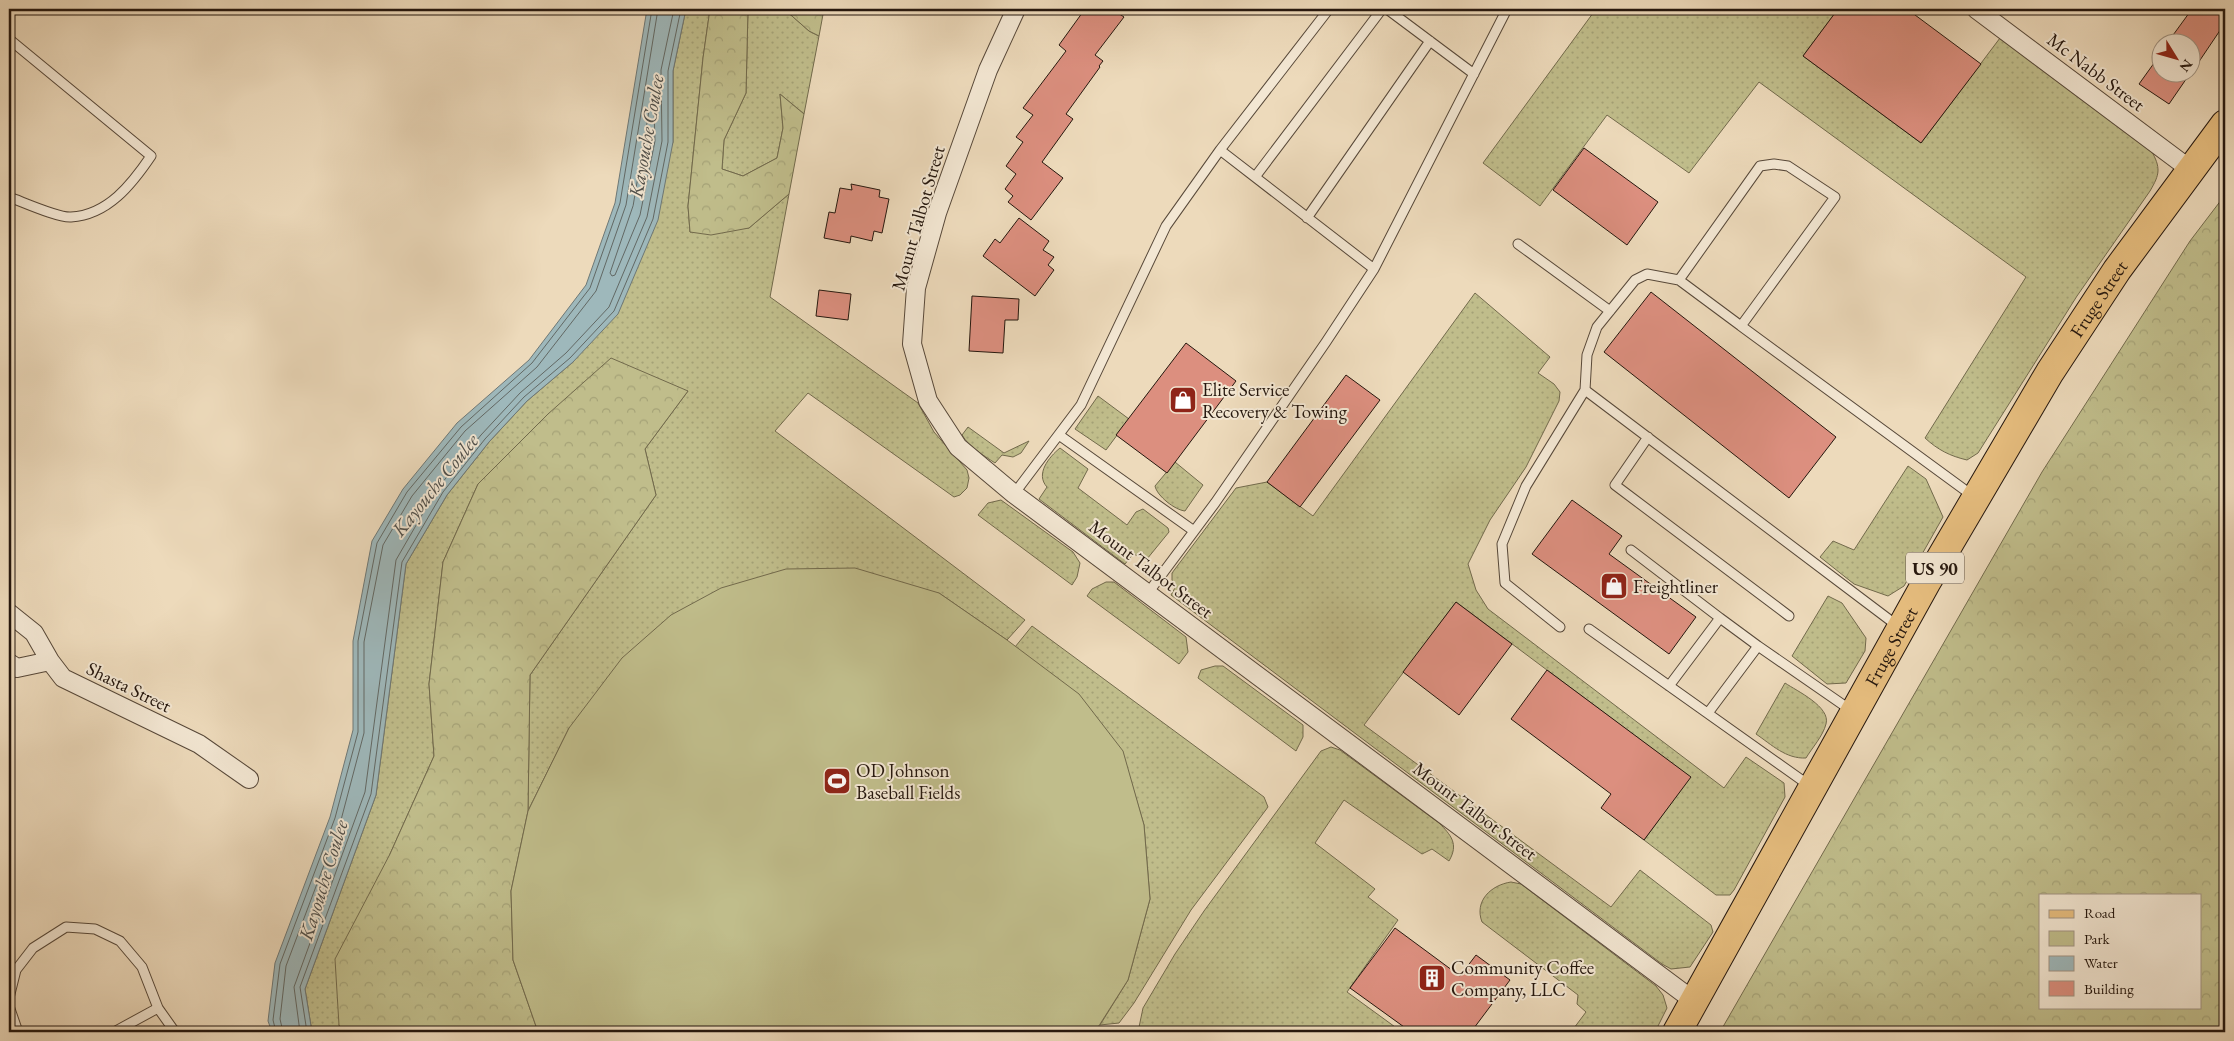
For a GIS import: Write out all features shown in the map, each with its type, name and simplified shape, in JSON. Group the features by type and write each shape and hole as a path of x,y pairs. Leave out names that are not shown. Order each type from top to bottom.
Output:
{"main road":[{"name":"Fruge Street","path":"1677,1032 1976,497 2086,315 2225,124"}],"street":[{"name":"Mount Talbot Street","path":"1016,9 988,70 937,213 916,288 912,344 928,401 958,447 1014,494 1694,1001"},
{"name":"Mc Nabb Street","path":"1976,9 2191,170"},
{"name":"Shasta Street","path":"9,613 34,633 50,661 63,678 199,744 249,780"},
{"path":"9,663 17,668 50,661"}],"lane":[{"path":"1014,494 1081,405 1166,226 1220,150 1329,9"},
{"path":"1255,177 1382,9"},
{"path":"1387,9 1474,74"},
{"path":"1148,593 1194,531 1326,342 1374,269 1507,9"},
{"path":"9,39 151,156 132,184 103,209 70,217 9,196"},
{"path":"1307,218 1430,41"},
{"path":"1220,150 1374,269"},
{"path":"1679,280 1760,166 1774,164 1788,166 1835,197 1741,326"},
{"path":"1518,244 1610,310"},
{"path":"1560,627 1505,583 1502,544 1526,486 1585,390 1586,355 1597,327 1635,280 1647,274 1679,280 1976,497"},
{"path":"1585,390 1902,629"},
{"path":"1059,435 1194,531"},
{"path":"1648,437 1614,485 1789,616"},
{"path":"1631,550 1758,646 1854,713"},
{"path":"1669,686 1720,618"},
{"path":"1589,629 1812,788"},
{"path":"1708,713 1758,646"},
{"path":"9,998 16,970 34,948 66,927 95,929 120,941 142,967 158,1008 175,1032"},
{"path":"9,1006 18,1032"},
{"path":"114,1032 158,1008"}],"green space":[{"path":"686,9 710,9 703,58 688,206 690,232 749,228 789,194 770,297 918,403 934,432 967,470 969,478 967,488 960,495 954,497 808,393 775,431 1025,620 1007,640 939,593 569,728 528,811 530,675 656,495 645,449 688,391 548,414 478,484 443,562 429,684 434,756 390,854 339,1025 343,1032 312,1032 305,989 376,795 406,564 447,495 489,442 527,401 573,362 673,142 673,71"},
{"path":"710,9 748,9 746,93 724,140 722,169 743,176 777,158 783,128 780,94 804,114 789,194 749,228 711,235 690,232 688,206 703,58"},
{"path":"748,9 784,9 809,31 819,36 804,114 780,94 783,128 777,158 743,176 722,169 724,140 746,93"},
{"path":"784,9 824,9 819,36 809,31"},
{"path":"1596,9 1838,9 1803,56 1921,143 2000,38 2151,150 2158,166 2158,171 2150,191 2077,296 1978,453 1967,460 1940,449 1925,438 2026,277 1759,82 1689,173 1607,115 1540,206 1483,163"},
{"path":"2225,195 2225,1032 1720,1032 2042,472 2190,241"},
{"path":"1475,293 1550,357 1538,373 1554,384 1560,392 1559,401 1526,467 1490,520 1468,564 1476,590 1488,609 1724,788 1746,757 1784,783 1785,797 1734,890 1730,895 1716,895 1644,840 1690,777 1456,602 1364,725 1611,907 1640,870 1711,925 1713,932 1690,967 1671,969 1662,964 1171,595 1176,586 1172,580 1172,573 1236,488 1267,482 1313,516"},
{"path":"611,358 688,391 645,449 656,495 530,675 528,811 511,891 513,960 538,1032 343,1032 339,1025 335,959 390,854 434,756 429,684 443,562 478,484 548,414"},
{"path":"1098,396 1129,419 1106,450 1075,429"},
{"path":"968,427 1004,453 1029,441 1021,453 1013,457 1002,455 995,463 977,451 962,435"},
{"path":"1060,448 1088,469 1078,488 1127,525 1136,512 1143,509 1168,528 1169,532 1147,559 1133,554 1125,564 1039,499 1047,487 1042,477 1045,466"},
{"path":"1175,462 1203,485 1185,511 1167,502 1156,490 1155,486"},
{"path":"1908,466 1926,479 1943,517 1904,586 1888,596 1854,584 1820,557 1833,541 1854,550"},
{"path":"1001,500 1073,552 1080,563 1077,577 1072,585 978,515 988,503"},
{"name":"OD Johnson Baseball Fields","path":"855,568 939,593 1007,640 1079,694 1123,751 1144,825 1150,899 1128,980 1095,1032 538,1032 513,960 511,891 528,811 569,728 622,658 671,615 721,588 786,569"},
{"path":"1106,582 1114,582 1186,637 1188,652 1179,664 1087,596 1092,589"},
{"path":"1828,596 1842,603 1866,638 1865,651 1846,683 1827,684 1792,656"},
{"path":"1032,626 1264,797 1268,807 1191,910 1134,1003 1119,1023 1100,1025 1128,980 1150,899 1144,825 1122,751 1015,647"},
{"path":"1223,666 1303,725 1303,737 1296,751 1198,678 1201,670"},
{"path":"1785,683 1812,700 1826,718 1826,724 1822,733 1806,758 1786,754 1756,734"},
{"path":"1331,747 1340,750 1439,823 1452,840 1453,850 1449,861 1432,849 1422,854 1344,800 1315,843 1375,889 1368,897 1398,920 1347,992 1402,1032 1138,1032 1143,1008 1175,954 1204,911 1321,751"},
{"path":"1511,882 1521,884 1656,986 1663,995 1667,1008 1655,1032 1571,1032 1586,1012 1577,1004 1578,995 1482,922 1480,907 1486,895 1491,890"}],"water":[{"name":"Kayouche Coulee","path":"647,9 686,9 673,71 673,142 658,220 618,314 573,362 527,401 489,442 447,495 406,564 376,795 305,989 312,1032 272,1032 268,1021 275,963 330,817 353,730 353,641 372,541 403,489 457,423 529,360 586,285 615,203"}],"building":[{"path":"1085,9 1112,9 1124,17 1095,55 1103,61 1066,114 1073,119 1042,162 1063,178 1031,220 1008,202 1013,196 1005,189 1016,174 1006,166 1023,142 1016,137 1033,115 1023,108 1066,51 1059,45"},
{"path":"1838,9 1907,9 1981,64 1921,143 1803,56"},
{"path":"2192,9 2225,9 2225,23 2202,57 2202,32 2175,32"},
{"path":"2152,66 2152,82 2184,82 2169,104 2139,84"},
{"path":"1584,148 1658,202 1627,245 1553,190"},
{"path":"851,184 880,190 879,197 889,199 882,233 874,231 872,241 851,236 850,243 824,238 829,212 835,213 840,188 852,190"},
{"path":"1019,218 1049,241 1043,250 1054,257 1048,265 1054,270 1035,296 983,256 995,239 1000,243"},
{"path":"819,290 851,294 848,320 816,316"},
{"path":"1651,292 1836,437 1789,498 1604,352"},
{"path":"972,296 1019,299 1018,320 1005,320 1003,353 969,351"},
{"name":"Elite Service Recovery & Towing","path":"1186,343 1236,381 1167,473 1116,435"},
{"path":"1346,375 1380,400 1300,507 1267,482"},
{"name":"Freightliner","path":"1572,500 1622,536 1609,554 1696,617 1669,654 1532,554"},
{"path":"1456,602 1512,644 1459,715 1403,672"},
{"path":"1547,670 1691,777 1644,840 1601,808 1611,794 1511,719"},
{"name":"Community Coffee Company, LLC","path":"1395,928 1460,976 1476,955 1510,980 1471,1032 1411,1032 1350,988"}],"place":[{"name":"Elite Service Recovery & Towing","path":"1183,400"},
{"name":"Freightliner","path":"1614,586"},
{"name":"OD Johnson Baseball Fields","path":"837,781"},
{"name":"Community Coffee Company, LLC","path":"1432,978"}]}
